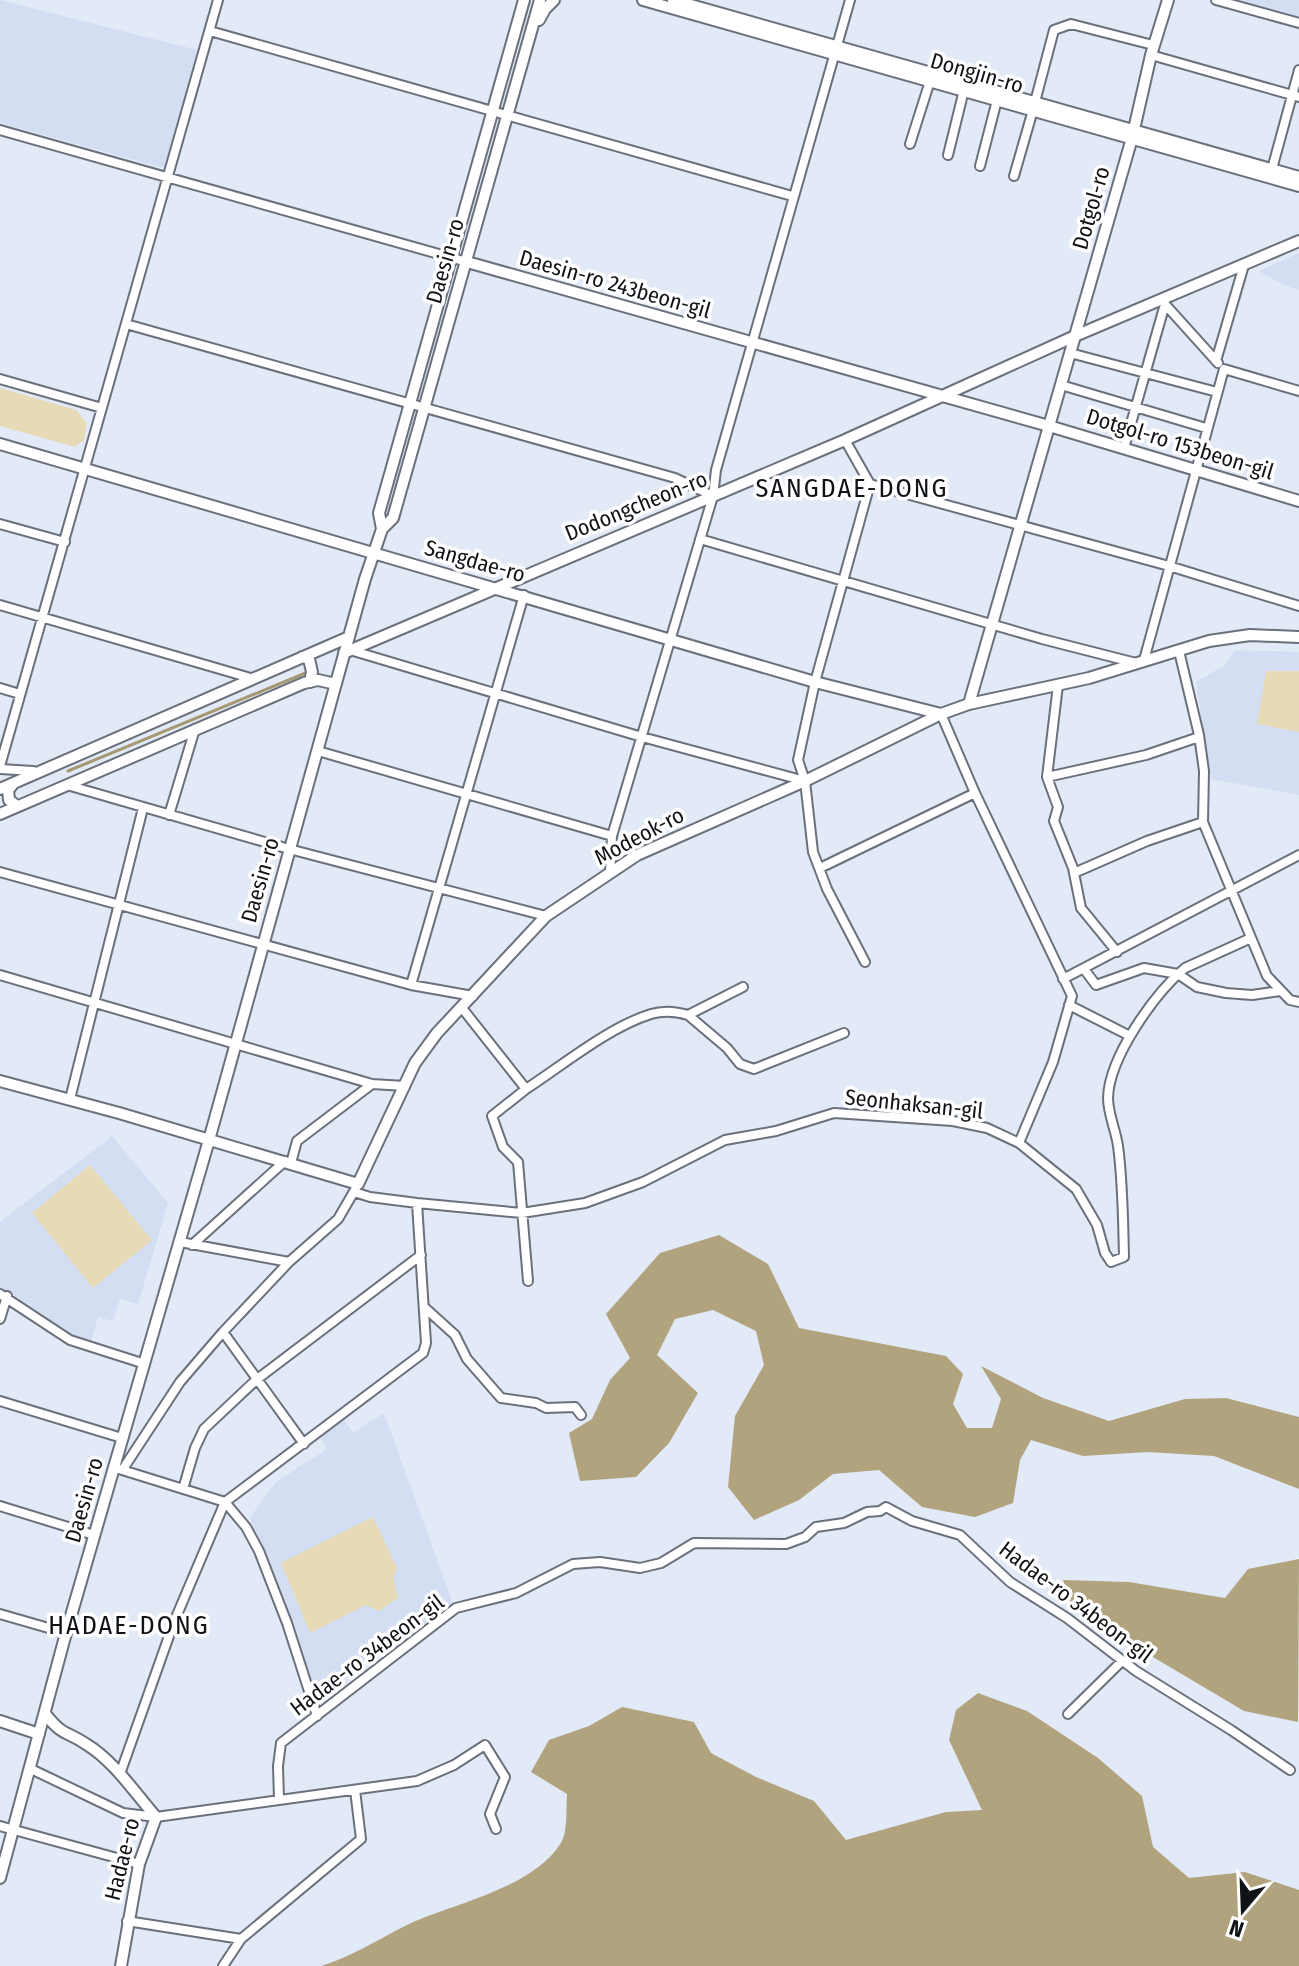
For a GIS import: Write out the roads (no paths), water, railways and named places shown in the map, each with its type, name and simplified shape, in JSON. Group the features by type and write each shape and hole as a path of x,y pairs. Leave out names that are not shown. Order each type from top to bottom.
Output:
{"street":[{"path":"33,771 0,767 218,0"},
{"name":"Daesin-ro","path":"382,529 379,513 522,0"},
{"name":"Daesin-ro","path":"0,1878 94,1535 118,1469 122,1438 209,1140 349,637 382,529 393,518 540,0"},
{"path":"531,31 554,0"},
{"name":"Dongjin-ro","path":"643,0 837,50 997,100 1034,106"},
{"name":"Dongjin-ro","path":"673,0 1133,134 1299,186"},
{"path":"610,872 612,836 713,496 716,470 850,0"},
{"name":"Dotgol-ro","path":"969,704 1133,134 1152,50 1168,0"},
{"path":"1216,0 1299,23"},
{"path":"1014,176 1054,30 1071,24 1296,96"},
{"path":"210,31 792,196"},
{"path":"1272,169 1296,96 1299,70"},
{"path":"910,144 930,81"},
{"path":"948,155 964,90"},
{"path":"980,166 997,100"},
{"path":"0,130 467,262"},
{"name":"Dongjin-ro","path":"1133,134 1299,177"},
{"name":"Dodongcheon-ro","path":"347,651 845,440 1075,336 1163,302 1299,241"},
{"name":"Daesin-ro 243beon-gil","path":"467,262 752,345"},
{"path":"1216,361 1244,265"},
{"path":"1163,302 1224,369 1299,391"},
{"path":"1124,448 1163,302"},
{"path":"126,324 675,478 713,496"},
{"path":"752,345 1049,426"},
{"path":"1070,353 1217,392"},
{"path":"1141,662 1224,369"},
{"path":"0,379 102,408"},
{"path":"1061,385 1206,428"},
{"name":"Dotgol-ro 153beon-gil","path":"1049,426 1299,501"},
{"path":"845,440 870,484 1169,566 1299,606"},
{"name":"Sangdae-ro","path":"0,444 815,682 941,714"},
{"path":"865,962 827,889 813,852 805,781 798,760 815,682 870,484"},
{"path":"0,524 65,542"},
{"path":"700,539 992,624"},
{"path":"411,985 524,595"},
{"path":"0,605 254,679"},
{"name":"Modeok-ro","path":"992,624 1141,662"},
{"name":"Modeok-ro","path":"356,1188 415,1063 437,1033 546,916 637,855 805,781 941,714 969,704 1058,685 1209,641 1237,636 1299,637"},
{"path":"0,789 349,637"},
{"path":"347,651 805,781"},
{"path":"1179,651 1204,771 1203,822 1267,976 1290,1000 1299,1002"},
{"path":"302,657 312,664 310,682"},
{"path":"0,814 310,682 318,680 336,684"},
{"path":"1058,685 1047,777 1058,807 1054,821 1074,873 1081,908 1117,952"},
{"path":"0,688 20,694"},
{"path":"941,714 975,793 1072,996 1053,1062 1019,1143"},
{"path":"169,815 195,729"},
{"path":"1047,777 1146,755 1199,737"},
{"path":"318,751 612,836"},
{"path":"13,784 8,790 9,800 17,806"},
{"path":"67,785 289,849 546,916"},
{"path":"820,868 975,793"},
{"path":"70,1099 143,808"},
{"path":"1074,873 1147,841 1203,822"},
{"path":"1063,979 1299,856"},
{"path":"0,872 411,985 473,996"},
{"path":"1069,1005 1130,1036 1165,985 1185,968 1251,938"},
{"path":"1084,969 1096,985 1144,968 1178,974 1197,987 1226,993 1252,995 1280,991"},
{"path":"0,975 372,1084 405,1086"},
{"path":"688,1015 743,987"},
{"path":"462,1008 526,1089"},
{"path":"528,1281 518,1162 503,1147 492,1116 526,1089 612,1032 650,1014 673,1011 688,1015 727,1048 740,1064 754,1069 844,1033"},
{"name":"Seonhaksan-gil","path":"356,1188 370,1197 522,1213 585,1203 643,1182 725,1140 776,1131 834,1113 953,1121 987,1128 1019,1143 1076,1189 1097,1225 1105,1253 1111,1262 1124,1257 1124,1215 1118,1145 1108,1098 1120,1051 1130,1036"},
{"path":"0,1081 288,1162 356,1188 338,1219 289,1262 223,1332 168,1399 118,1469 225,1502 246,1527 259,1551 287,1623 317,1716"},
{"path":"192,1245 288,1162 297,1141 372,1084"},
{"path":"120,1774 174,1622 225,1502 423,1353 426,1343 417,1203"},
{"path":"180,1242 289,1262"},
{"path":"183,1489 204,1429 256,1380 421,1255"},
{"path":"0,1319 3,1295 70,1340 145,1364"},
{"path":"424,1307 455,1335 467,1359 501,1398 536,1403 546,1408 575,1407 581,1415"},
{"path":"223,1332 304,1444"},
{"path":"0,1401 122,1438"},
{"path":"0,1506 94,1535"},
{"name":"Hadae-ro 34beon-gil","path":"279,1799 281,1743 456,1608 516,1593 573,1564 600,1562 640,1568 661,1563 694,1543 786,1544 805,1537 816,1527 844,1523 886,1507 912,1521 960,1535 1010,1582 1067,1618 1122,1661 1290,1770"},
{"path":"0,1614 66,1633"},
{"path":"1068,1714 1122,1661"},
{"name":"Hadae-ro","path":"46,1715 60,1732 86,1744 120,1774 156,1817 139,1864 121,1966"},
{"path":"0,1721 39,1734"},
{"path":"31,1769 123,1813 156,1817 417,1781 454,1765 485,1745 505,1777 490,1814 496,1829"},
{"path":"223,1966 241,1939 361,1839 355,1790"},
{"path":"0,1826 139,1864"},
{"path":"127,1921 241,1939"}],"waterway":[{"path":"68,771 308,672"}],"district":[{"name":"SANGDAE-DONG","path":"852,488"},
{"name":"HADAE-DONG","path":"129,1625"}]}
